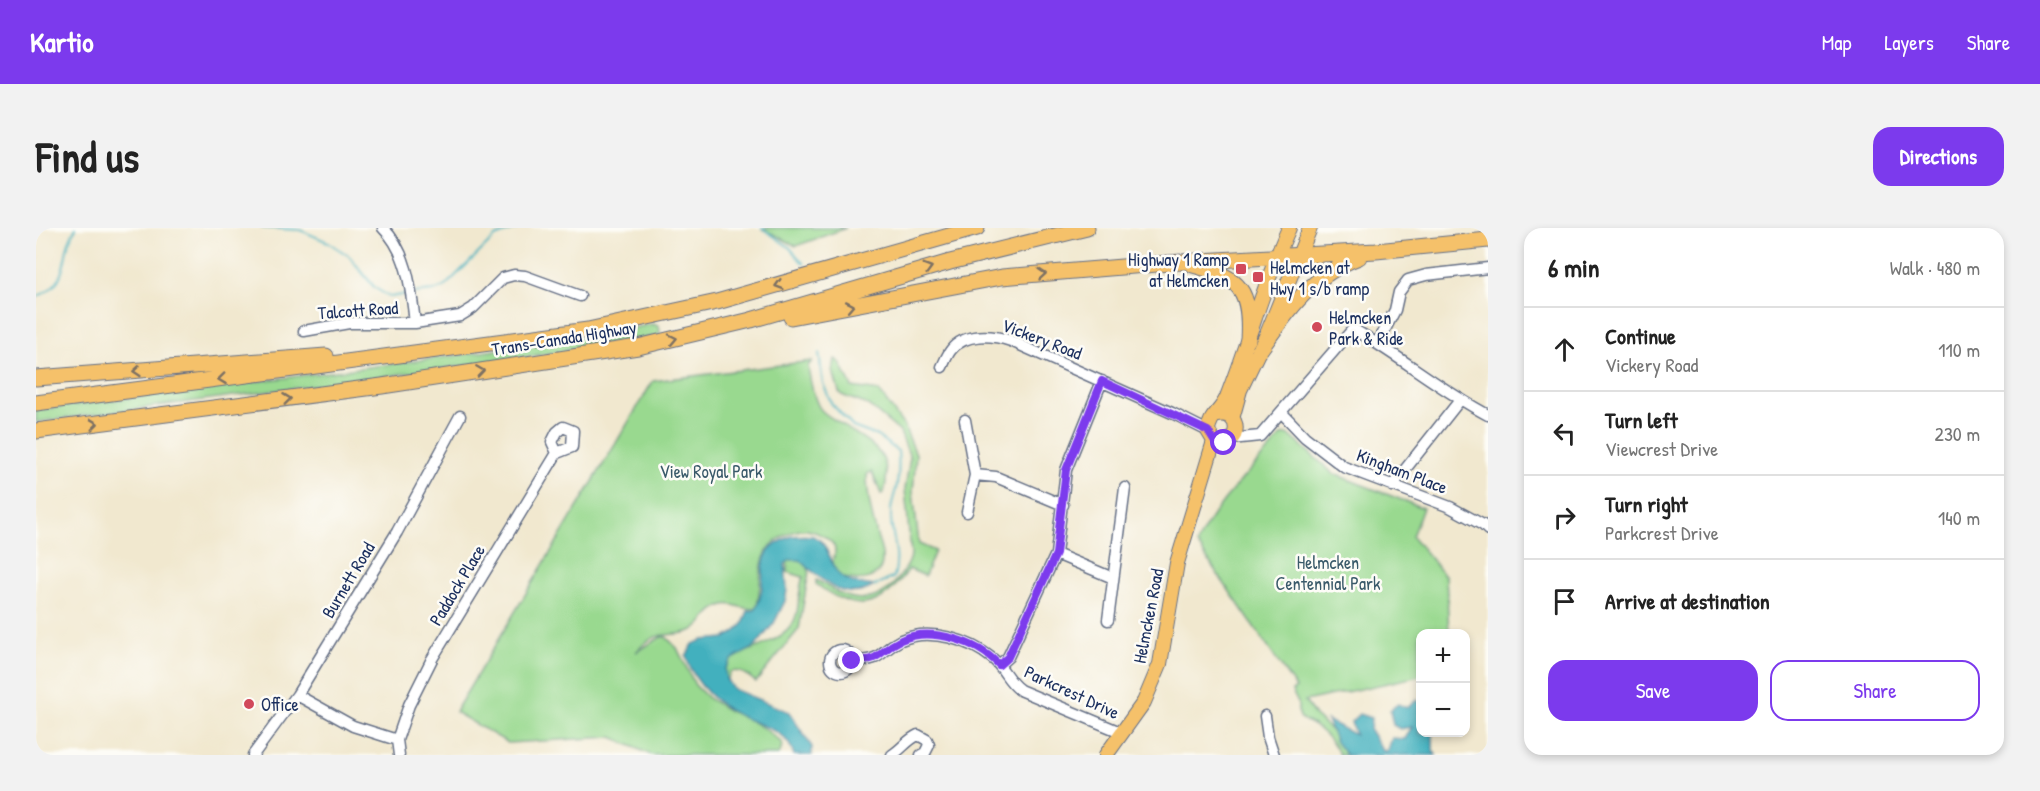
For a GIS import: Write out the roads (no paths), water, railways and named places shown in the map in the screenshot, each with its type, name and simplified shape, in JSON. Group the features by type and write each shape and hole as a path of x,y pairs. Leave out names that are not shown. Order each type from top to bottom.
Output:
{"highway":[{"path":"835,269 945,228"},
{"name":"Trans-Canada Highway","path":"36,403 588,330 717,302 977,228"},
{"name":"Trans-Canada Highway","path":"36,431 316,395 584,356 682,337 751,320 950,262 1087,228"},
{"path":"751,320 800,316 1002,278 1182,262 1299,256 1488,240"},
{"path":"1254,345 1303,293 1323,276 1341,264 1376,250"},
{"path":"1182,262 1218,273 1231,280 1244,293 1254,345"},
{"path":"37,378 446,348"}],"main road":[{"name":"Helmcken Road","path":"1254,345 1276,257 1289,228"},
{"name":"Helmcken Road","path":"1106,755 1144,702 1161,664 1177,563 1190,514 1220,431 1224,404 1299,256 1310,228"}],"street":[{"name":"Talcott Road","path":"383,228 403,260 415,323"},
{"path":"1378,343 1395,310 1399,292 1408,280 1426,275 1488,268"},
{"name":"Talcott Road","path":"304,331 350,323 415,323 460,316 473,308 503,278 514,275 525,276 580,296"},
{"path":"1282,413 1353,328 1460,400 1488,415"},
{"name":"Vickery Road","path":"942,367 950,351 964,340 996,336 1172,413 1220,431 1260,436 1282,413"},
{"path":"999,665 1008,657 1056,554 1066,470 1102,381"},
{"path":"1392,486 1460,400"},
{"name":"Kingham Place","path":"1282,413 1305,437 1344,467 1450,507 1488,530"},
{"name":"Burnett Road","path":"253,755 297,695 397,532 460,416"},
{"path":"964,420 975,475 967,512"},
{"name":"Paddock Place","path":"397,740 409,705 432,659 557,453"},
{"path":"975,475 996,477 1063,505"},
{"path":"1108,620 1125,488"},
{"path":"1056,554 1113,578"},
{"name":"Parkcrest Drive","path":"852,661 874,660 891,646 910,637 936,634 948,637 982,651 999,665 1013,685 1020,690 1123,733"},
{"path":"297,695 353,726 397,740 399,755"},
{"path":"1265,716 1274,755"},
{"path":"897,752 918,735 927,740 929,745 925,753 921,755"},
{"path":"897,752 913,755"}],"water":[{"path":"792,536 812,536 818,539 826,548 837,573 853,582 874,586 852,593 842,591 824,582 800,560 790,560 785,564 787,590 785,601 774,623 755,647 731,660 725,669 726,679 733,689 789,712 812,747 812,755 794,755 787,741 777,732 719,703 695,677 686,656 693,644 702,640 725,638 743,624 748,611 755,610 760,598 763,567 769,551"},
{"path":"1416,701 1416,737 1433,737 1433,750 1436,755 1346,755 1336,742 1327,720 1355,735 1351,722 1359,714 1371,718 1370,730 1384,752 1388,750 1392,738 1405,739 1412,727 1400,729 1393,725 1390,710 1398,704 1407,708"}],"waterway":[{"path":"36,297 48,291 61,275 68,247 76,228"},
{"path":"262,228 300,230 328,242 349,256 375,288 390,297 408,294"},
{"path":"414,293 444,287 495,237 519,228"},
{"path":"762,228 789,247 804,264"},
{"path":"819,353 823,383 831,403 853,427 877,436 898,451 898,479 891,512 896,567 894,577 874,586"}],"place":[{"name":"Highway 1 Ramp at Helmcken","path":"1241,269"},
{"name":"Helmcken at Hwy 1 s/b ramp","path":"1258,277"},
{"name":"Helmcken Park & Ride","path":"1317,327"},
{"name":"Office","path":"249,704"}],"park label":[{"name":"View Royal Park","path":"711,471"},
{"name":"Helmcken Centennial Park","path":"1328,572"}]}
